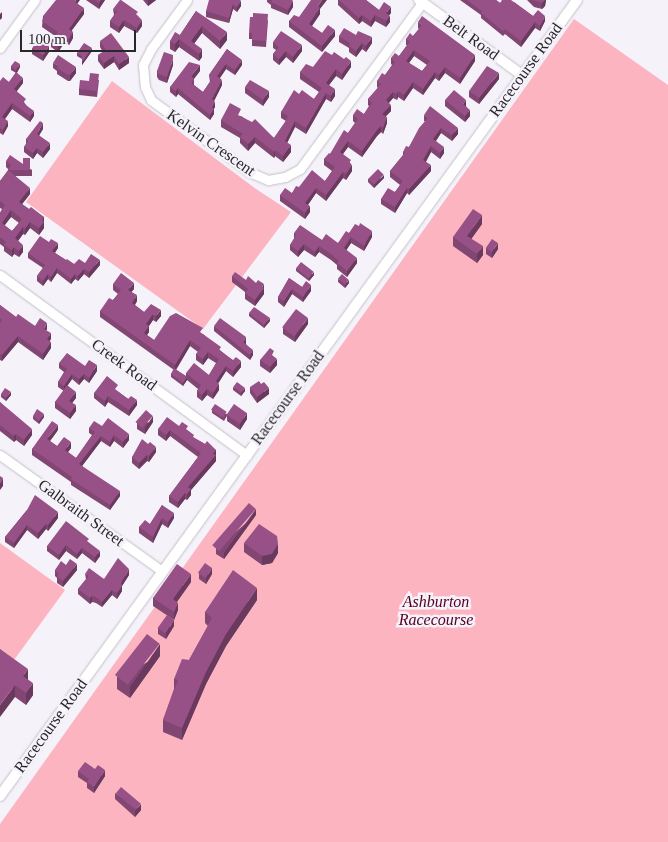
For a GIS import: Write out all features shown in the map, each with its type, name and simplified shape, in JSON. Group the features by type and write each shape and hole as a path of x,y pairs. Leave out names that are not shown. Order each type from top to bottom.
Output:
{"street":[{"path":"0,48 34,0"},
{"name":"Kelvin Crescent","path":"187,0 151,49 143,65 145,87 151,100 249,172 268,180 285,178 300,169 421,1"},
{"name":"Racecourse Road","path":"0,796 576,0"},
{"name":"Belt Road","path":"421,1 522,75"},
{"name":"Creek Road","path":"0,275 247,454"},
{"name":"Galbraith Street","path":"0,455 162,572"}],"green space":[{"name":"Ashburton Racecourse","path":"574,19 668,85 668,842 0,842 0,824"},
{"path":"112,81 256,189 291,212 203,329 26,202"},
{"path":"0,543 65,590 14,660 0,650"}],"building":[{"path":"56,0 76,0 75,2 84,8 69,29 73,32 69,39 65,36 58,46 51,41 58,32 42,21 43,16"},
{"path":"120,0 138,12 136,14 142,20 137,28 124,20 119,27 110,21 117,11 113,9"},
{"path":"209,0 241,1 237,7 233,4 229,18 206,11"},
{"path":"272,0 293,1 288,10 271,2"},
{"path":"311,0 322,0 318,6 320,8 309,24 322,33 328,25 335,30 322,46 289,21 294,15 299,17"},
{"path":"339,0 366,0 379,10 384,2 391,7 386,13 390,16 386,21 375,15 371,21 362,15 359,18"},
{"path":"467,0 496,0 500,3 502,0 511,0 533,16 538,10 545,16 540,26 535,22 521,41 505,29 503,31"},
{"path":"533,0 545,0 542,3"},
{"path":"196,11 227,32 220,41 202,26 191,41 202,49 199,54 179,39 175,44 170,41 175,32 180,35"},
{"path":"253,13 268,14 266,41 252,40 252,33 249,33 250,17 253,17"},
{"path":"422,16 475,55 460,78 445,67 439,75 435,72 423,89 413,82 404,95 398,91 397,94 393,92 386,100 391,105 382,114 387,117 383,128 381,126 377,130 362,151 348,141 340,152 351,160 349,163 352,165 346,174 343,172 326,195 316,188 305,203 310,206 305,213 280,195 285,188 292,193 296,186 299,187 312,170 325,181 335,167 324,159 330,154 344,130 348,133 358,119 353,115 357,109 364,114 372,103 368,99 381,84 377,81 382,73 385,75 395,62 391,58 395,53 399,56 410,42 406,39 410,33 413,36 422,25 418,22","holes":["414,50 430,61 422,71 406,61"]},
{"path":"344,28 356,35 358,31 372,37 366,46 362,43 356,51 349,46 350,43 339,36"},
{"path":"281,31 302,45 293,57 286,51 279,59 273,54 279,47 273,42"},
{"path":"111,33 129,57 119,64 114,56 104,63 98,55 106,50 100,41"},
{"path":"38,39 49,46 43,55 32,48"},
{"path":"84,43 92,48 82,62 82,56 77,53"},
{"path":"227,49 242,60 235,70 226,64 217,76 222,80 212,99 215,102 212,107 214,109 210,115 178,88 176,91 170,87 189,62 200,65 191,76 194,79 191,83 203,92 211,80 209,75"},
{"path":"325,51 332,55 334,52 344,59 346,57 351,61 342,74 336,69 326,83 335,89 331,96 326,93 306,128 295,121 285,141 291,145 283,156 275,150 274,152 255,137 248,144 240,137 243,134 221,120 230,103 241,109 238,115 252,122 255,119 274,138 288,116 281,112 294,90 299,94 302,90 314,99 322,88 300,72 306,64 313,67"},
{"path":"164,52 173,55 167,77 159,74 157,71"},
{"path":"58,55 76,67 70,75 57,68 59,66 53,63"},
{"path":"15,61 20,64 16,70 11,66"},
{"path":"487,66 499,73 479,98 469,91"},
{"path":"16,72 23,78 14,89 26,99 23,103 34,111 30,116 12,103 2,117 8,121 3,130 0,128 0,81 3,77 9,82"},
{"path":"90,73 99,74 97,91 79,89 80,80 89,81"},
{"path":"250,80 269,91 263,100 245,87"},
{"path":"454,90 466,100 463,104 470,110 465,116 445,100"},
{"path":"430,106 458,128 452,135 441,128 433,139 444,147 440,153 431,146 423,160 431,165 409,189 407,188 395,207 381,199 388,188 395,192 403,181 390,171 405,153 403,152 406,146 409,147 419,128 428,118 424,115"},
{"path":"40,121 43,123 37,134 50,143 43,152 37,148 33,153 24,147 28,141 26,139"},
{"path":"10,155 23,164 23,158 30,158 30,169 32,170 8,170 11,165 6,161"},
{"path":"378,169 384,175 374,185 368,179"},
{"path":"8,170 30,188 19,202 29,209 31,207 44,217 42,220 44,222 39,228 30,222 25,229 23,227 15,238 23,245 19,251 14,247 12,250 4,245 6,242 0,237 0,213 5,205 0,201 0,181","holes":["11,210 22,219 12,231 2,223"]},
{"path":"473,209 482,215 467,236 483,246 477,254 453,237"},
{"path":"360,223 372,231 364,246 351,237 344,248 357,258 347,271 337,263 339,261 319,246 315,252 304,244 298,251 290,245 296,235 294,233 300,225 322,240 326,234 338,243 346,231 349,233 355,224 359,226"},
{"path":"40,236 49,242 51,239 58,243 52,251 74,264 79,259 85,263 91,254 100,260 89,272 84,269 78,276 75,274 71,279 57,268 51,277 48,274 43,281 37,276 45,265 28,253"},
{"path":"492,239 498,243 492,252 486,248"},
{"path":"301,262 314,272 309,278 296,268"},
{"path":"235,272 246,280 248,276 256,283 258,280 264,284 262,287 264,288 255,300 245,293 248,289 232,276"},
{"path":"121,273 134,283 128,290 137,295 132,303 144,312 151,304 161,310 156,316 153,314 146,324 149,326 144,333 154,340 170,316 176,313 203,328 200,332 221,347 219,350 233,360 236,357 241,361 233,371 226,366 216,381 219,384 213,393 207,389 202,395 197,391 201,385 186,373 194,363 209,375 219,359 208,352 203,359 196,354 201,348 190,340 175,365 100,311 109,298 113,300 121,290 113,284"},
{"path":"342,274 349,280 345,284 338,279"},
{"path":"289,278 302,287 306,281 311,285 303,297 292,289 284,301 278,297"},
{"path":"0,305 16,317 18,314 35,326 40,318 47,323 44,329 51,333 47,339 51,342 43,354 18,336 2,355 0,354 0,323 2,320 0,318"},
{"path":"254,307 270,318 264,325 249,313"},
{"path":"296,309 308,318 294,336 282,327"},
{"path":"220,318 246,337 243,342 253,350 250,355 214,326"},
{"path":"270,348 274,351 272,355 277,359 270,367 260,360"},
{"path":"67,353 85,366 89,360 97,365 89,378 84,374 79,379 72,374 64,386 58,382 67,369 59,363"},
{"path":"174,368 187,377 183,383 171,374"},
{"path":"107,376 118,385 115,389 128,399 131,396 137,400 129,410 108,396 105,401 94,393"},
{"path":"259,381 261,384 264,382 269,388 257,397 250,387"},
{"path":"237,382 245,388 241,393 233,387"},
{"path":"67,385 76,392 69,401 76,405 70,413 55,402"},
{"path":"5,388 11,392 6,398 1,394"},
{"path":"0,402 32,429 24,440 16,434 14,436 0,425"},
{"path":"215,404 227,412 223,418 211,410"},
{"path":"234,404 247,413 240,424 227,415"},
{"path":"37,409 44,414 39,421 33,416"},
{"path":"146,410 153,416 142,428 136,422"},
{"path":"167,417 179,426 182,422 188,426 186,429 194,435 193,437 205,444 207,441 216,450 213,454 216,455 188,487 191,489 187,494 185,493 178,502 169,496 201,453 170,430 166,435 158,429"},
{"path":"108,418 129,434 123,442 114,435 110,442 101,436 79,464 120,491 110,505 71,479 72,477 32,449 52,421 58,425 47,439 57,446 64,437 71,442 65,450 76,458 95,432 89,428 94,421 102,426"},
{"path":"142,439 156,447 149,456 147,455 139,463 132,457"},
{"path":"35,495 58,512 48,525 46,524 38,533 27,525 14,543 5,537 27,510"},
{"path":"249,503 256,509 219,551 212,545"},
{"path":"162,505 174,513 168,522 162,518 153,537 139,527 145,520 150,524"},
{"path":"66,521 89,539 87,541 100,551 95,557 82,548 77,554 66,545 59,555 47,546"},
{"path":"259,524 277,536 278,544 272,554 262,556 244,543"},
{"path":"118,558 129,569 117,593 112,590 102,602 96,597 92,596 90,598 78,589 89,576 85,574 89,568 104,579"},
{"path":"70,559 77,564 63,581 57,577 59,574 55,570 61,561 66,565"},
{"path":"205,563 212,568 205,578 198,573"},
{"path":"177,564 191,574 173,599 178,603 174,612 153,598"},
{"path":"233,570 257,588 226,634 206,672 182,728 163,720 178,680 174,679 182,659 189,660 212,618 205,612"},
{"path":"167,615 174,620 165,633 158,628"},
{"path":"147,634 160,644 128,685 115,675"},
{"path":"0,649 28,669 23,676 33,683 26,693 15,685 0,705"},
{"path":"85,762 95,769 98,765 105,770 94,787 87,782 89,779 78,771"},
{"path":"121,787 141,804 136,810 116,793"}]}
